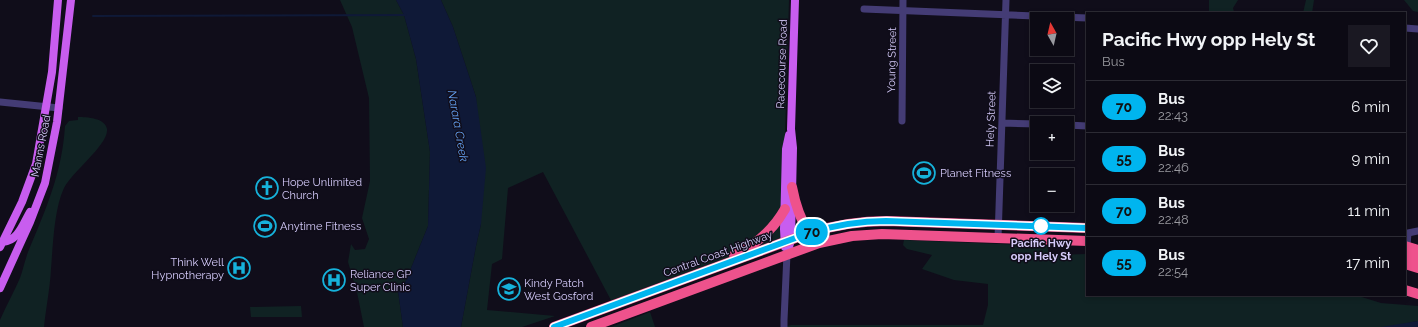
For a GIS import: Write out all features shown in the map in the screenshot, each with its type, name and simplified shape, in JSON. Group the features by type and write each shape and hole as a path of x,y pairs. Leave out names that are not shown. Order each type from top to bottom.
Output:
{"highway":[{"path":"792,187 794,201 803,224 809,233"},
{"path":"678,281 745,250 770,231 779,220 785,209"},
{"name":"Central Coast Highway","path":"554,327 809,233 838,225 866,221 1086,228"},
{"path":"591,327 787,254 838,238 865,234 1086,241"},
{"path":"1406,249 1418,250"},
{"path":"1406,249 1418,260"},
{"path":"1406,264 1418,268"},
{"path":"1406,290 1418,294"}],"main road":[{"name":"Manns Road","path":"1,243 22,202 36,164 52,72 58,0"},
{"name":"Manns Road","path":"0,288 41,195 52,151 59,108 71,0"},
{"name":"Racecourse Road","path":"787,241 792,187 793,148 791,129 795,0"},
{"name":"Racecourse Road","path":"787,254 785,209 786,149 791,129"},
{"path":"1,243 11,240 16,236 41,195"}],"street":[{"name":"Young Street","path":"902,121 903,0"},
{"name":"Hely Street","path":"998,238 1006,0"},
{"path":"864,9 1086,18"},
{"path":"1406,28 1418,29"},
{"path":"0,102 59,108"},
{"path":"1002,123 1030,124"},
{"path":"1074,125 1086,126"},
{"path":"1406,249 1408,233 1418,232"},
{"path":"784,327 787,254"}],"shaded area":[{"path":"340,0 396,0 404,15 416,59 430,152 428,226 405,283 398,291 403,327 364,327 357,292 348,262 351,244 355,250 365,249 369,239 362,218 370,181 369,98 352,27"},
{"path":"441,0 789,0 782,238 613,304 543,172 508,188 502,259 492,264 487,310 555,316 522,327 461,327 481,224 476,97 453,27"},
{"path":"1209,0 1238,0 1233,8 1234,12 1209,11"},
{"path":"1306,0 1314,0 1312,12 1303,12"},
{"path":"1404,0 1418,0 1418,12 1413,11"},
{"path":"78,117 99,120 106,125 107,129 106,135 96,150 68,181 58,206 54,227 50,283 44,327 0,327 0,320 20,278 28,252 41,221 57,175 65,126 69,121 78,120"},
{"path":"904,240 1048,246 1048,257 1054,255 1086,254 1086,296 1358,296 1381,303 1418,306 1418,321 1387,327 784,327 791,325 983,325 988,305 988,284 954,280 922,269 932,255 907,249 903,245"},
{"path":"301,306 302,317 251,317 250,307"},
{"path":"650,312 655,327 611,327"}],"water":[{"name":"Narara Creek","path":"396,0 441,0 453,27 476,97 486,168 481,224 461,327 403,327 398,284 405,283 428,226 430,152 416,59 404,15"},
{"path":"1418,321 1418,327 1381,327"}],"waterway":[{"path":"93,16 406,15"}],"bus line":[{"name":"70","path":"554,327 809,233 824,228 853,222 886,221 1086,228"}],"place":[{"name":"Planet Fitness","path":"924,173"},
{"name":"Hope Unlimited Church","path":"267,188"},
{"name":"Anytime Fitness","path":"265,226"},
{"name":"Pacific Hwy opp Hely St","path":"1041,226"},
{"name":"Think Well Hypnotherapy","path":"239,268"},
{"name":"Reliance GP Super Clinic","path":"334,280"},
{"name":"Kindy Patch West Gosford","path":"509,289"}]}
